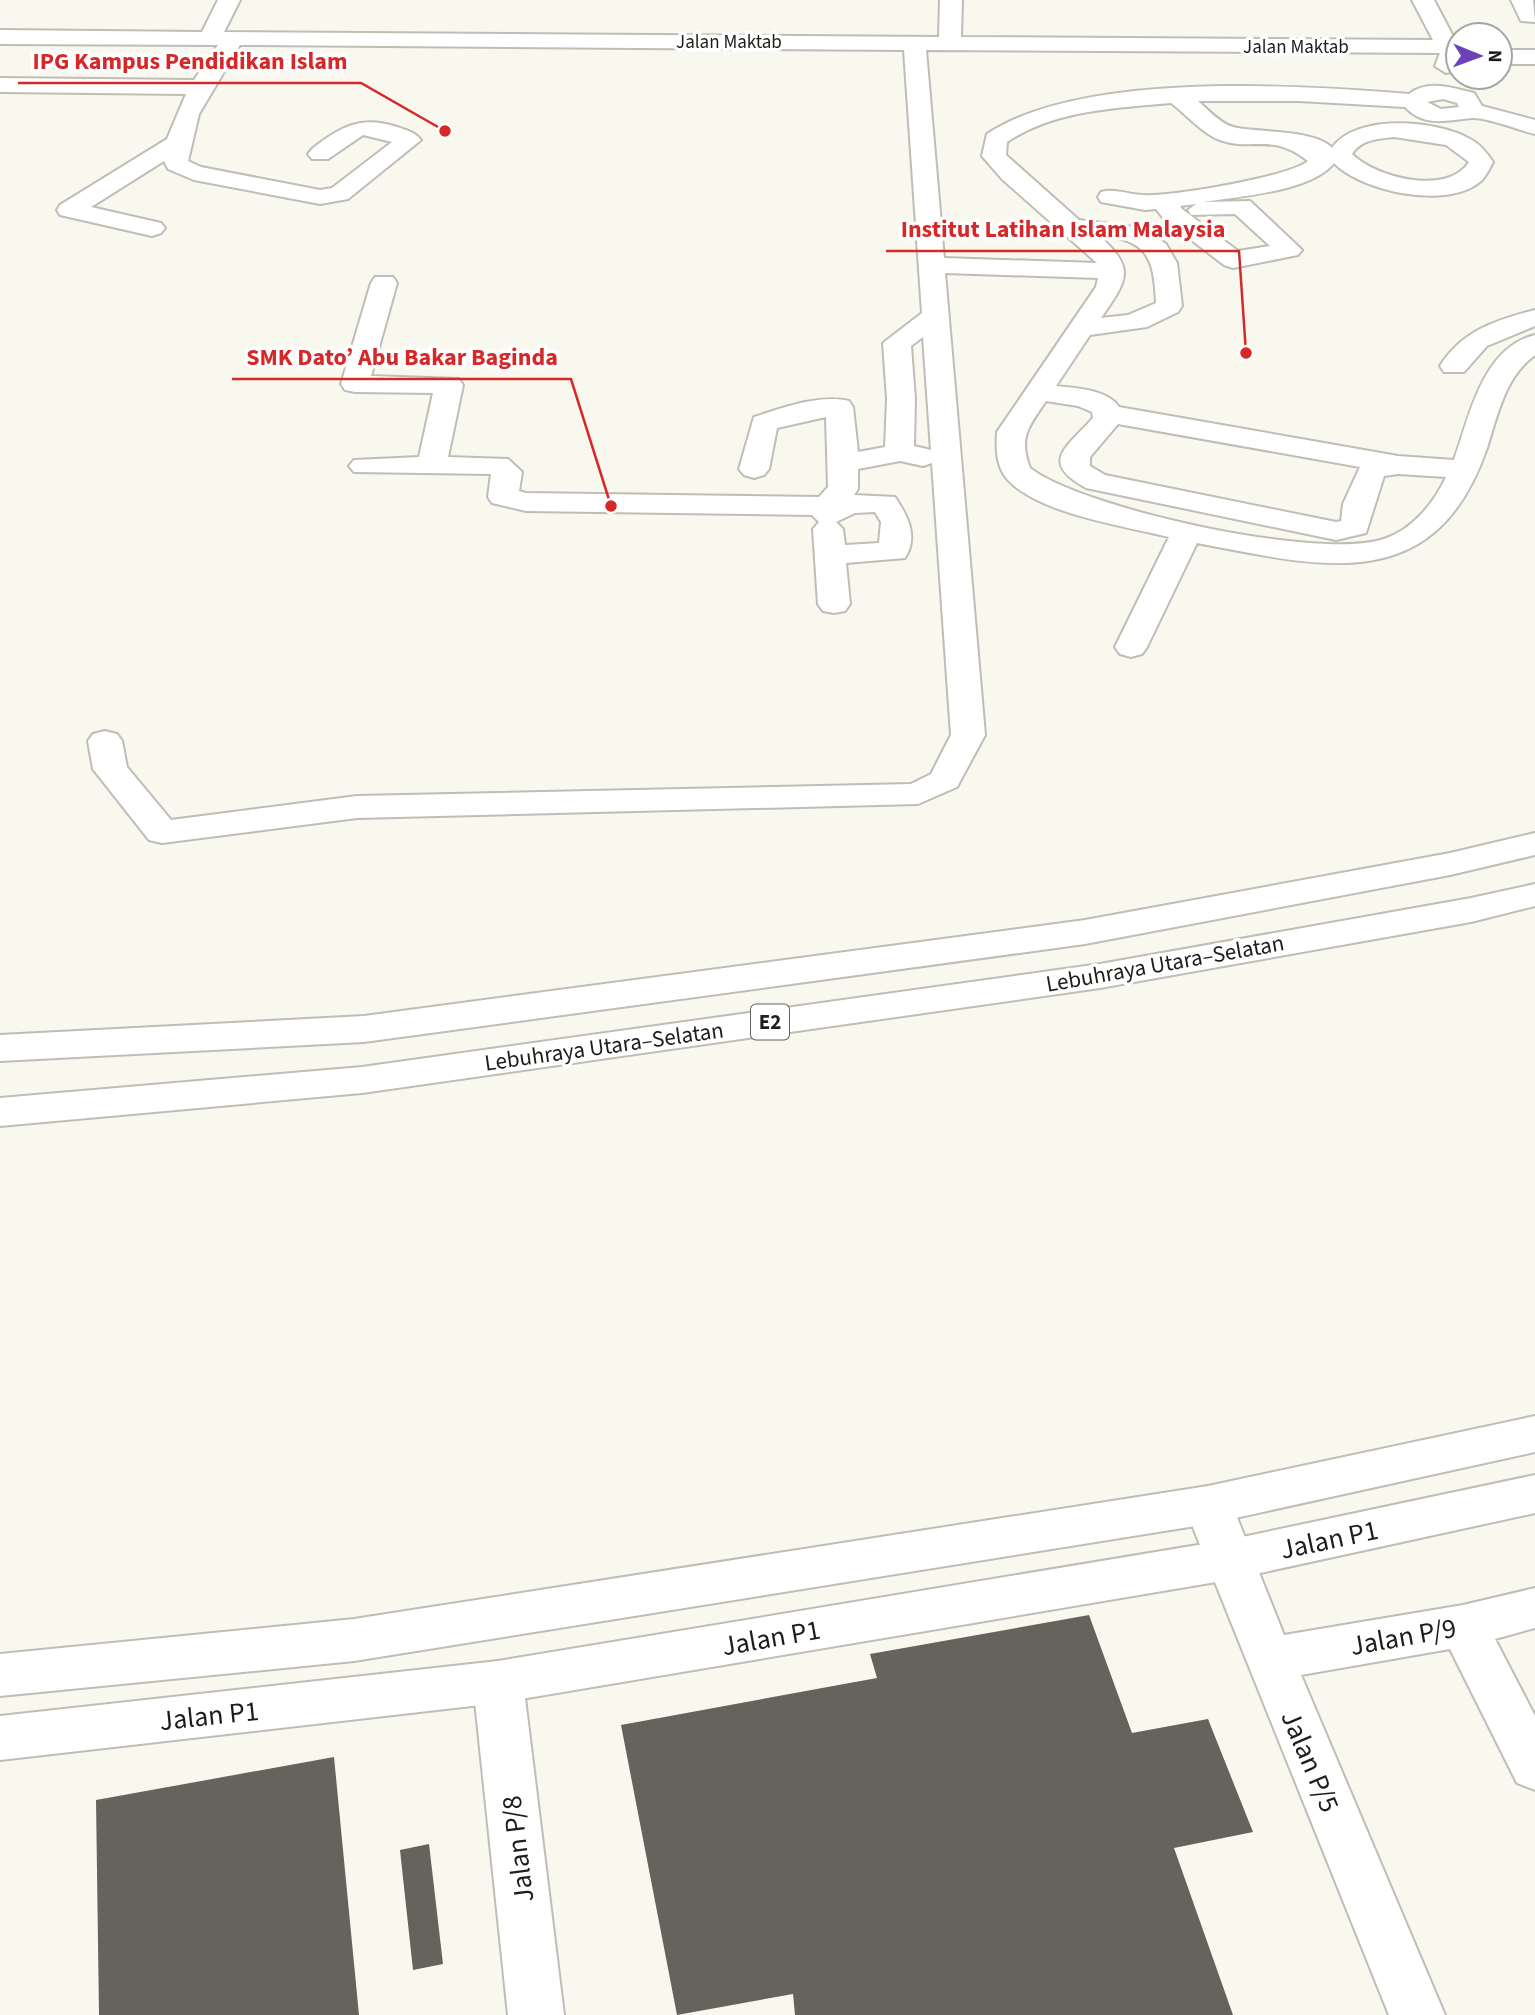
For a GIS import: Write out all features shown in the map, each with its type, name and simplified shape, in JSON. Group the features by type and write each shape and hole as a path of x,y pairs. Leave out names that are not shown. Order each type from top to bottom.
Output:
{"main road":[{"path":"229,0 224,42 175,144 176,164 194,173 320,197 339,194 409,140 373,126 351,129 320,154"},
{"path":"950,43 951,0"},
{"path":"1423,0 1444,35"},
{"path":"1522,0 1530,16 1535,16"},
{"name":"Jalan Maktab","path":"0,37 224,42 1444,52"},
{"name":"Jalan Maktab","path":"0,49 224,42"},
{"name":"Jalan Maktab","path":"915,48 950,43 1444,52"},
{"path":"1514,47 1535,47"},
{"path":"106,741 110,769 162,832 357,807 601,799 918,794 945,780 968,735 915,48"},
{"path":"1514,57 1535,57"},
{"path":"1426,110 1444,73"},
{"path":"0,85 202,87"},
{"path":"1468,104 1475,91"},
{"path":"1174,94 1225,134 1269,136 1298,142 1340,155 1346,164 1359,174 1402,186 1450,185 1468,179 1479,171 1481,162 1475,152 1461,143 1426,110 1263,92 1174,94 1052,112 1017,123 995,139 994,156 1011,174 1108,257 1113,271 1109,287 1011,432 1010,453 1019,475 1060,499 1186,531 1272,548 1348,554 1383,549 1401,543 1445,510 1465,469 1501,374 1515,356 1535,343"},
{"path":"1340,155 1343,145 1354,138 1426,110 1468,104 1535,127"},
{"path":"1111,228 1168,207 1281,181 1312,171 1323,161 1298,142"},
{"path":"152,228 69,210 175,144"},
{"path":"1110,197 1168,207"},
{"path":"1076,227 1138,232 1157,248 1170,280 1169,306 1147,320 1127,326 1081,327"},
{"path":"931,265 1113,271"},
{"path":"384,283 355,384 449,385 431,466"},
{"path":"899,452 901,399 897,343 935,316"},
{"path":"1454,366 1463,350 1478,340 1535,318"},
{"path":"1037,392 1084,398 1106,408 1107,419 1075,456 1075,470 1096,482 1336,531 1355,527 1358,504 1372,470 1398,465"},
{"path":"754,469 764,423 792,414 839,407 844,460 842,489 827,511 834,604"},
{"path":"1106,413 1398,465 1465,469"},
{"path":"844,460 868,461 899,452 947,463"},
{"path":"364,466 498,465 507,472 503,498 526,502 827,511 850,504 884,503 896,522 894,551 830,555"},
{"path":"1130,648 1165,583 1186,531"},
{"name":"Lebuhraya Utara–Selatan","path":"0,1048 365,1029 1085,932 1450,864 1535,844"},
{"name":"Lebuhraya Utara–Selatan","path":"0,1112 362,1080 1100,976 1471,910 1535,895"},
{"path":"0,1675 355,1640 1208,1505 1535,1434"},
{"name":"Jalan P1","path":"0,1738 498,1682 1228,1560 1535,1494"},
{"name":"Jalan P/5","path":"1208,1505 1228,1560 1417,2015"},
{"name":"Jalan P/9","path":"1269,1659 1463,1626 1535,1608"},
{"path":"1463,1626 1535,1767"},
{"name":"Jalan P/8","path":"498,1682 536,2015"}],"building":[{"path":"1089,1615 1132,1733 1208,1719 1253,1832 1174,1848 1233,2015 795,2015 793,1994 677,2015 621,1725 877,1678 870,1654"},
{"path":"334,1757 359,2015 99,2015 96,1800"},
{"path":"429,1844 443,1964 413,1970 400,1850"}],"place":[{"name":"IPG Kampus Pendidikan Islam","path":"445,131"},
{"name":"Institut Latihan Islam Malaysia","path":"1246,353"},
{"name":"SMK Dato’ Abu Bakar Baginda","path":"611,506"}]}
